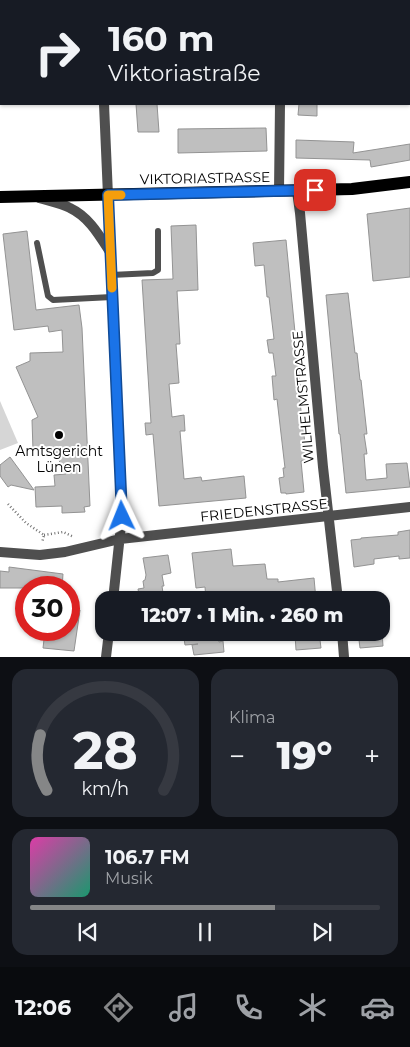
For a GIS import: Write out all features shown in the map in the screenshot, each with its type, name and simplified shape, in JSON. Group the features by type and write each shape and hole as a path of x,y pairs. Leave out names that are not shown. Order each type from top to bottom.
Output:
{"main road":[{"name":"VIKTORIASTRASSE","path":"0,197 352,189 410,182"}],"street":[{"path":"104,105 122,516 114,591"},
{"path":"279,191 280,105"},
{"name":"WILHELMSTRASSE","path":"297,191 323,467 337,591"},
{"path":"33,196 70,208 86,219 95,228 110,253"},
{"name":"FRIEDENSTRASSE","path":"0,552 40,555 65,552 120,539 410,507"},
{"path":"106,657 108,641"},
{"path":"343,641 344,657"}],"lane":[{"path":"111,275 153,273 158,270 158,231"},
{"path":"37,243 48,296 53,300 112,297"}],"path":[{"path":"8,504 26,523 44,535 63,532 92,546"},
{"path":"40,555 44,535"}],"shaded area":[{"path":"0,401 18,443 0,450"}],"building":[{"path":"136,105 157,105 159,132 138,132"},
{"path":"299,105 317,105 317,116 298,115"},
{"path":"266,128 267,151 178,153 178,129"},
{"path":"296,140 354,142 353,153 410,144 410,160 371,167 370,160 296,158"},
{"path":"410,208 410,277 373,281 367,214"},
{"path":"196,225 198,290 177,291 180,344 176,344 179,383 169,384 172,417 184,415 185,431 180,431 184,479 201,477 202,481 244,476 246,498 159,506 153,434 146,435 145,423 151,423 142,280 173,279 171,226"},
{"name":"Amtsgericht Lünen","path":"27,231 36,310 79,305 82,328 90,506 84,507 85,512 62,513 62,506 36,507 35,487 55,486 54,475 66,474 53,449 33,450 32,420 38,417 16,367 30,361 30,353 63,352 62,330 49,332 48,326 14,330 3,234"},
{"path":"286,240 301,394 299,394 307,460 301,461 304,492 286,494 281,493 279,478 284,477 283,468 285,468 277,399 274,400 272,376 276,376 273,353 269,353 267,340 274,339 269,297 267,297 264,265 255,266 253,243"},
{"path":"348,293 367,434 364,434 367,454 364,454 366,480 387,478 386,464 407,463 410,487 346,493 326,295"},
{"path":"10,457 34,490 11,485 8,487 0,476 0,465"},
{"path":"410,530 410,558 399,559 399,556 374,559 374,564 354,567 351,540 398,535 398,532"},
{"path":"231,549 233,566 265,564 267,579 278,579 278,582 314,578 315,591 205,591 205,587 196,588 192,553"},
{"path":"168,555 171,573 162,575 164,586 162,586 163,591 138,591 138,589 144,588 143,581 146,575 143,558"},
{"path":"9,567 63,574 63,576 15,576 15,588 0,588 0,571 9,572"},
{"path":"44,641 75,641 74,651 43,648"},
{"path":"184,641 223,641 224,652 194,655 192,645 198,644 185,645"},
{"path":"295,641 320,641 321,648 296,650"},
{"path":"359,641 383,641 383,646 360,648"}],"slow traffic":[{"path":"112,288 108,195 121,195"}],"place":[{"name":"Amtsgericht Lünen","path":"59,435"}],"route":[{"path":"122,516 108,195 315,190"}]}
